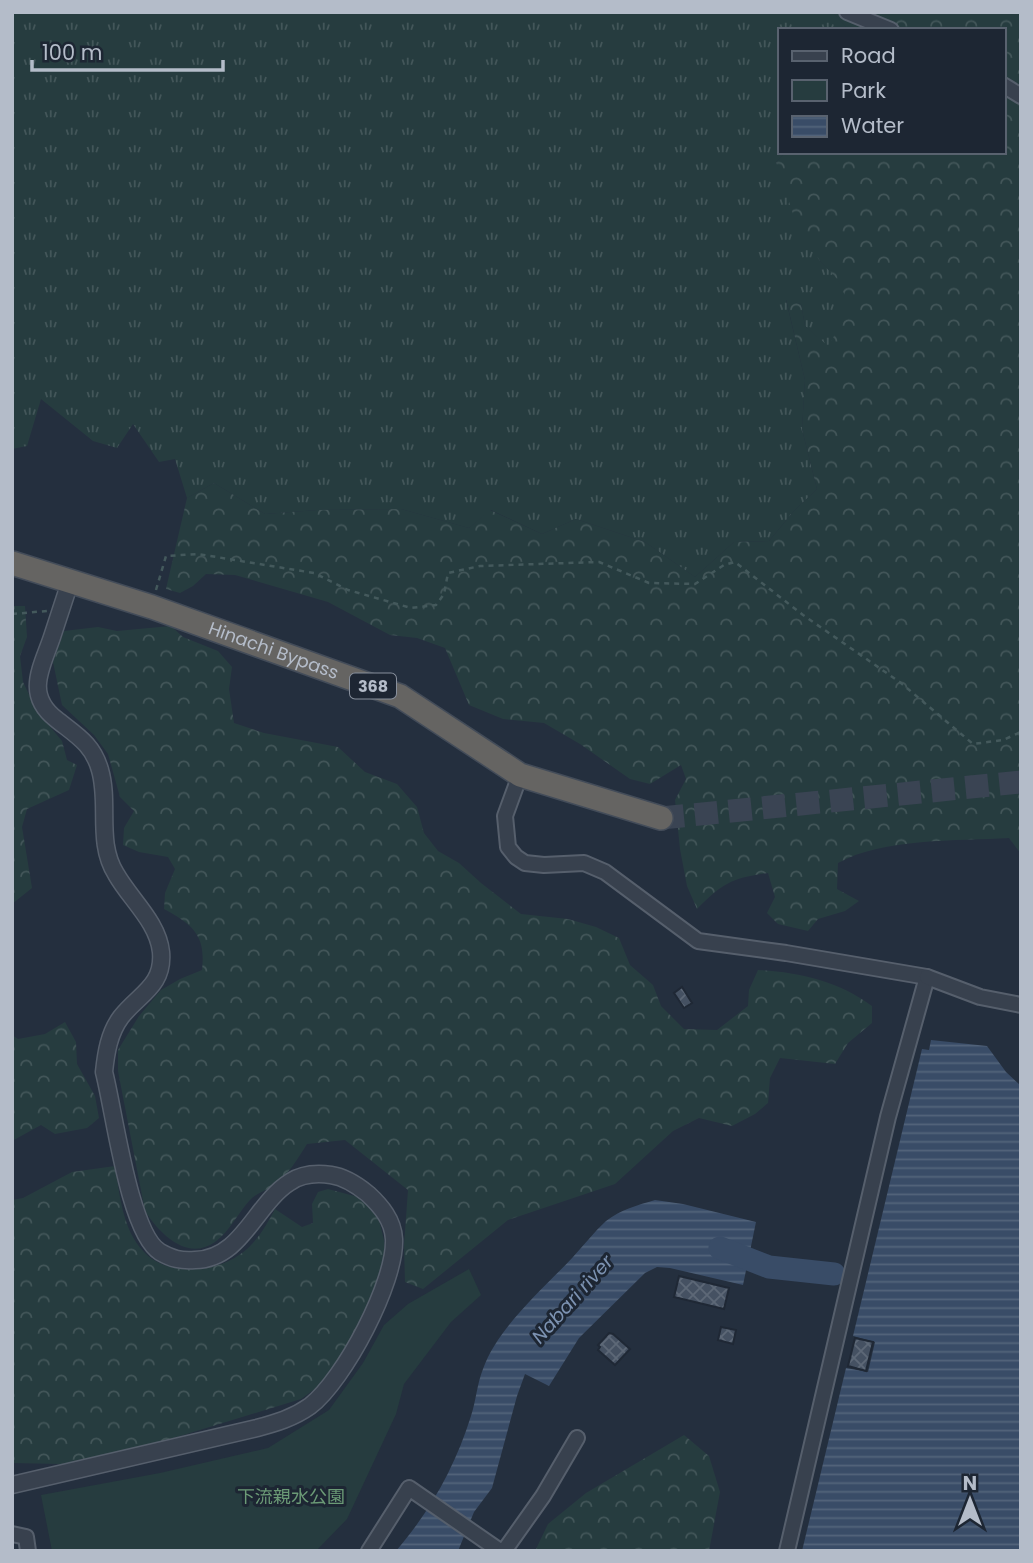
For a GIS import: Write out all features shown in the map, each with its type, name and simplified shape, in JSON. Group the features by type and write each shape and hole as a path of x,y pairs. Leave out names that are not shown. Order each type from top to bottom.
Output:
{"highway":[{"name":"368","path":"12,563 70,582"},
{"name":"Hinachi Bypass","path":"70,582 152,607 400,696 520,775 662,818"}],"street":[{"path":"847,12 886,28"},
{"path":"1005,86 1021,96"},
{"path":"12,1485 267,1426 286,1420 312,1405 334,1381 379,1302 392,1262 394,1240 388,1216 374,1200 346,1179 323,1174 302,1176 273,1195 234,1244 218,1255 200,1260 179,1261 157,1250 144,1235 135,1211 104,1072 112,1034 126,1012 152,987 161,964 161,950 153,928 114,873 104,842 101,772 94,753 84,739 53,717 40,701 37,687 40,666 70,582"},
{"path":"520,775 505,816 508,847 525,863 584,863 595,867 698,941 927,977 980,997 1021,1005"},
{"path":"786,1551 888,1117 927,977"},
{"path":"369,1551 409,1488 498,1549 542,1496 577,1438"},
{"path":"12,1534 26,1537 28,1551"}],"path":[{"path":"152,607 166,556 198,554 314,573 348,590 411,608 436,605 444,594 448,573 480,566 599,562 649,583 695,584 723,565 735,562 803,615 901,683 973,744 1003,740 1021,732"},
{"path":"12,614 61,610"}],"green space":[{"path":"12,12 832,12 847,28 778,28 778,154 784,154 776,162 820,261 837,278 852,308 828,347 805,326 801,304 786,300 805,380 802,429 817,489 769,541 734,542 695,577 645,542 576,519 542,534 491,510 469,528 401,509 265,514 214,483 187,498 175,459 159,462 133,424 117,448 93,441 41,399 27,446 12,449"},
{"path":"832,12 1021,12 1021,854 1009,838 921,842 856,855 838,863 837,889 859,901 845,911 818,919 808,931 778,924 767,913 775,897 768,873 729,883 697,909 687,886 680,849 675,800 686,779 681,765 650,784 630,779 544,723 503,719 469,705 445,648 417,638 390,635 328,602 235,575 206,574 180,593 166,589 187,498 214,483 265,514 401,509 469,528 490,510 542,534 576,519 645,542 695,577 734,542 769,541 817,489 802,429 805,380 786,299 801,304 805,326 828,346 851,308 837,279 820,261 798,229 776,162 784,154 1005,154 1005,28 847,28"},
{"path":"12,606 25,606 27,637 20,656 23,682 37,711 62,741 67,760 77,765 69,790 27,809 22,827 32,888 12,904"},
{"path":"171,626 183,637 218,651 232,667 229,689 234,723 264,733 338,747 365,772 397,784 417,807 424,833 438,851 459,863 521,914 568,919 596,927 619,938 630,965 653,985 661,1006 684,1029 717,1030 748,1006 749,990 758,970 818,979 846,990 872,1006 872,1023 848,1043 835,1064 780,1058 770,1078 768,1103 755,1114 732,1126 699,1118 673,1131 615,1184 508,1220 423,1289 405,1282 404,1245 408,1190 345,1140 307,1144 283,1177 252,1198 215,1242 194,1249 175,1242 158,1228 145,1211 118,1071 118,1050 139,1016 161,990 202,970 202,948 190,926 164,909 165,893 175,869 168,857 139,852 123,845 124,828 134,811 120,797 108,754 94,735 62,705 53,662 64,631 98,627 117,631"},
{"path":"65,1022 76,1042 77,1064 95,1096 99,1118 87,1128 55,1134 41,1125 12,1141 12,1035 18,1039 45,1034"},
{"path":"115,1166 123,1211 131,1233 144,1252 165,1265 190,1269 217,1266 229,1261 245,1251 255,1240 275,1209 302,1227 313,1223 312,1204 318,1192 328,1189 358,1197 378,1216 386,1258 370,1304 345,1355 323,1383 301,1399 112,1457 62,1464 12,1463 12,1200 23,1198 72,1172"},
{"name":"下流親水公園","path":"469,1269 481,1295 451,1322 404,1384 396,1414 347,1519 316,1551 52,1551 41,1495 160,1473 268,1448 329,1410 363,1363 384,1325 408,1304"},
{"path":"684,1435 709,1456 720,1492 709,1551 535,1551 548,1524 586,1493"}],"water":[{"path":"931,1040 987,1046 1006,1072 1021,1086 1021,1551 802,1551 846,1368 868,1372 875,1342 853,1336 922,1049 929,1050"},
{"path":"655,1200 756,1222 743,1285 670,1268 657,1267 645,1273 579,1338 549,1386 525,1374 492,1488 474,1512 458,1551 396,1551 431,1504 449,1470 471,1416 483,1369 499,1338 522,1309 606,1221 623,1211"}],"building":[{"path":"682,987 692,1003 684,1008 674,993"},
{"path":"679,1276 729,1288 724,1309 674,1297"},
{"path":"721,1327 736,1330 733,1344 718,1340"},
{"path":"609,1333 630,1349 615,1365 598,1350 598,1345"},
{"path":"855,1338 873,1342 866,1371 848,1366"}],"waterway":[{"name":"Nabari river","path":"720,1248 769,1267 834,1274"}],"tunnel":[{"path":"661,818 1021,782"}]}
